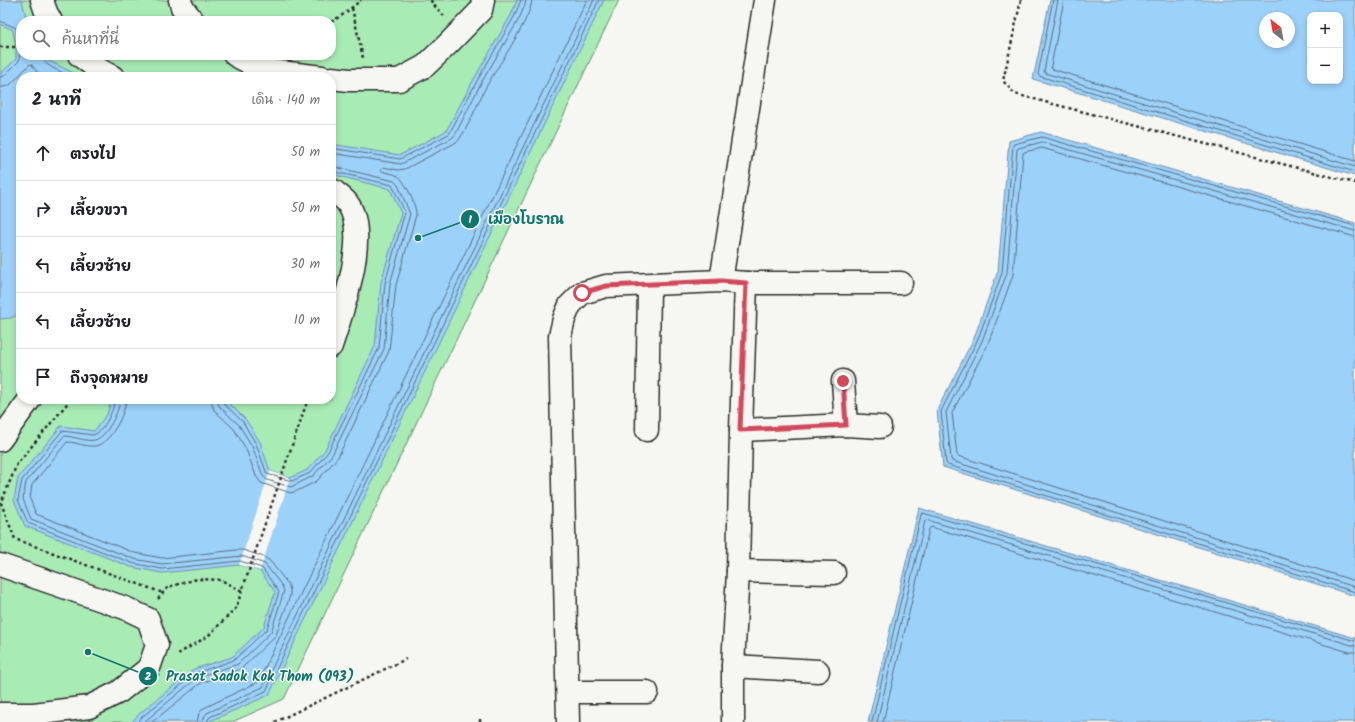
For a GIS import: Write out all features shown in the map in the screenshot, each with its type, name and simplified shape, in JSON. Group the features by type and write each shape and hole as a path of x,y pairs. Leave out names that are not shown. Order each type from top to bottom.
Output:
{"street":[{"path":"42,0 48,16"},
{"path":"180,0 182,7 189,16"},
{"path":"336,79 398,80 425,66 480,10 483,0"},
{"path":"721,281 765,0"},
{"path":"85,60 104,72"},
{"path":"242,60 255,72"},
{"path":"336,193 348,203 356,223 357,247 345,302 336,330"},
{"path":"568,722 560,336 564,319 570,305 582,293 606,286 721,281 746,283 901,283"},
{"path":"733,722 733,666 738,571 740,430 746,283"},
{"path":"647,430 649,285"},
{"path":"843,381 846,425"},
{"path":"0,440 26,404"},
{"path":"740,430 846,425 880,427"},
{"path":"0,565 125,608 148,619 157,645 149,668 119,692 89,708 34,714 0,714"},
{"path":"738,571 834,573"},
{"path":"733,666 818,671"},
{"path":"568,692 647,692"}],"path":[{"path":"336,19 361,0"},
{"path":"1020,0 1003,81 1015,94 1355,183"},
{"path":"352,8 368,80"},
{"path":"0,47 16,47"},
{"path":"67,404 17,464 0,503 15,539 163,593"},
{"path":"149,668 175,656 208,636 236,608 306,404"},
{"path":"144,618 168,587 197,579 221,580 242,591"},
{"path":"275,722 406,659"}],"green space":[{"path":"0,0 619,0 284,699 232,722 0,722"}],"water":[{"path":"0,0 22,0 26,16 16,16 16,47 13,30 0,24"},
{"path":"517,0 604,0 269,695 208,722 132,722 139,714 194,669 232,657 264,627 275,592 260,571 239,565 162,573 131,567 25,526 14,500 18,478 61,426 94,431 107,414 110,404 230,404 246,420 260,442 270,471 290,478 307,470 325,450 375,346 381,282 401,213 390,189 336,175 336,145 400,155 446,131 511,15"},
{"path":"1050,0 1355,0 1355,176 1033,79"},
{"path":"16,59 47,60 72,72 16,72 16,316 11,318 0,319 0,74"},
{"path":"1041,132 1355,223 1355,596 943,467 937,410 974,338 998,271 1009,141"},
{"path":"919,508 1355,638 1355,722 868,722"}],"pier":[{"path":"270,471 290,478 260,571 239,565"}],"place":[{"name":"เมืองโบราณ","path":"418,238"},
{"name":"Prasat Sadok Kok Thom (093)","path":"88,652"}],"route":[{"path":"582,293 606,286 721,281 746,283 740,430 846,425 843,381"}]}
